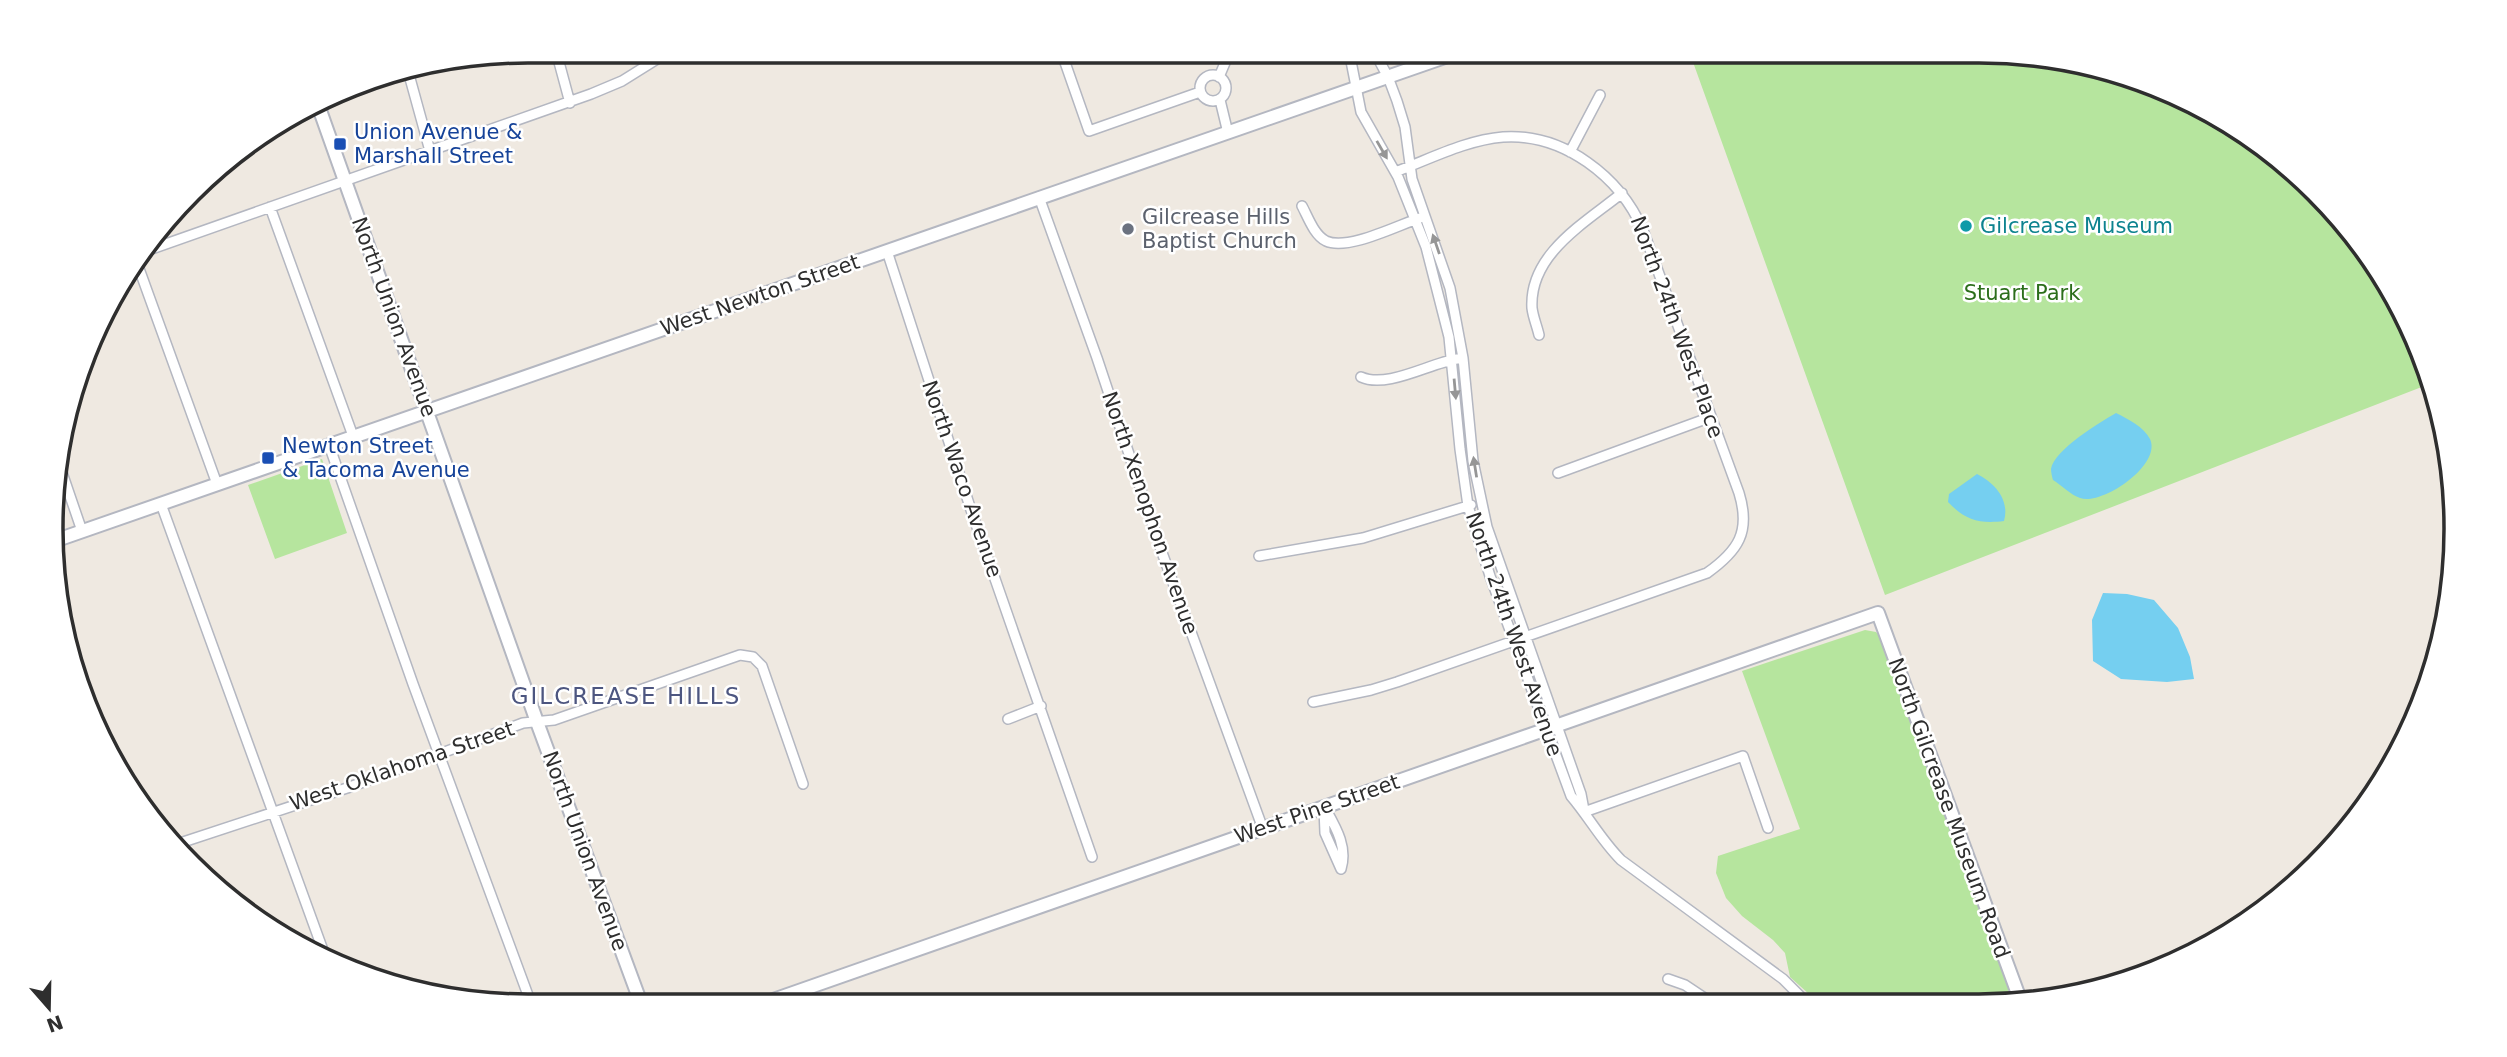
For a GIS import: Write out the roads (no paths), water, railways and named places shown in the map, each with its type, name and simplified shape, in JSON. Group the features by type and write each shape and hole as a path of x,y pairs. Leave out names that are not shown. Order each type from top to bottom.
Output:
{"street":[{"path":"559,63 570,103"},
{"path":"158,247 570,103 622,81 651,63"},
{"path":"1065,63 1089,131 1200,92"},
{"path":"1219,77 1225,63"},
{"name":"North 24th West Avenue","path":"1351,63 1365,120 1421,218 1450,288 1463,358 1472,448 1481,503 1525,636 1571,796 1601,838 1621,860 1773,972 1797,994"},
{"name":"North 24th West Avenue","path":"1380,63 1405,127 1409,167 1442,306 1452,359 1468,506 1514,641 1551,727"},
{"name":"West Newton Street","path":"63,538 1428,63"},
{"path":"1219,77 1225,82 1226,93 1220,100 1210,101 1200,92 1205,78 1219,77"},
{"path":"410,79 430,151"},
{"path":"1570,152 1600,95"},
{"path":"1220,100 1228,132"},
{"name":"North Union Avenue","path":"321,112 537,722 638,994"},
{"name":"North 24th West Place","path":"1395,172 1469,144 1503,137 1537,140 1570,152 1593,166 1622,193 1634,209 1643,230 1743,505 1740,541 1724,561 1707,573 1525,636"},
{"path":"1539,335 1532,308 1541,267 1564,239 1622,193"},
{"name":"North Xenophon Avenue","path":"1040,197 1160,547 1263,829"},
{"path":"1302,205 1319,236 1336,244 1357,240 1421,218"},
{"path":"270,207 354,436"},
{"name":"North Waco Avenue","path":"887,251 967,498 1092,857"},
{"path":"140,272 216,484"},
{"path":"1361,377 1385,380 1463,358"},
{"path":"1558,473 1710,417"},
{"path":"329,445 413,684 528,994"},
{"path":"66,483 82,531"},
{"path":"161,503 321,945"},
{"path":"1259,556 1363,538 1481,503"},
{"name":"West Pine Street","path":"790,994 1878,613"},
{"name":"North Gilcrease Museum Road","path":"1878,613 2017,992"},
{"path":"1313,702 1371,690 1525,636"},
{"name":"West Oklahoma Street","path":"185,842 271,811 348,788 523,723 554,720 740,655 753,657 762,666 803,784"},
{"path":"1008,719 1041,706"},
{"path":"1584,812 1743,756 1768,828"},
{"path":"1324,806 1336,827 1345,855 1341,869 1325,833 1324,806"},
{"path":"1668,979 1685,985 1698,994"}],"water":[{"path":"2116,413 2135,424 2150,439 2151,449 2147,460 2139,471 2115,490 2090,499 2077,497 2053,480 2051,469 2054,462 2060,453 2079,437"},
{"path":"1977,474 1990,482 2000,493 2005,506 2004,521 1973,519 1960,513 1948,502 1949,494"},
{"path":"2103,593 2127,594 2154,600 2178,628 2190,657 2194,679 2167,682 2121,679 2093,661 2092,620"}],"place":[{"name":"Union Avenue & Marshall Street","path":"340,144"},
{"name":"Gilcrease Museum","path":"1966,226"},
{"name":"Gilcrease Hills Baptist Church","path":"1128,229"},
{"name":"Newton Street & Tacoma Avenue","path":"268,458"}],"district":[{"name":"GILCREASE HILLS","path":"626,696"}],"park label":[{"name":"Stuart Park","path":"2022,293"}]}
